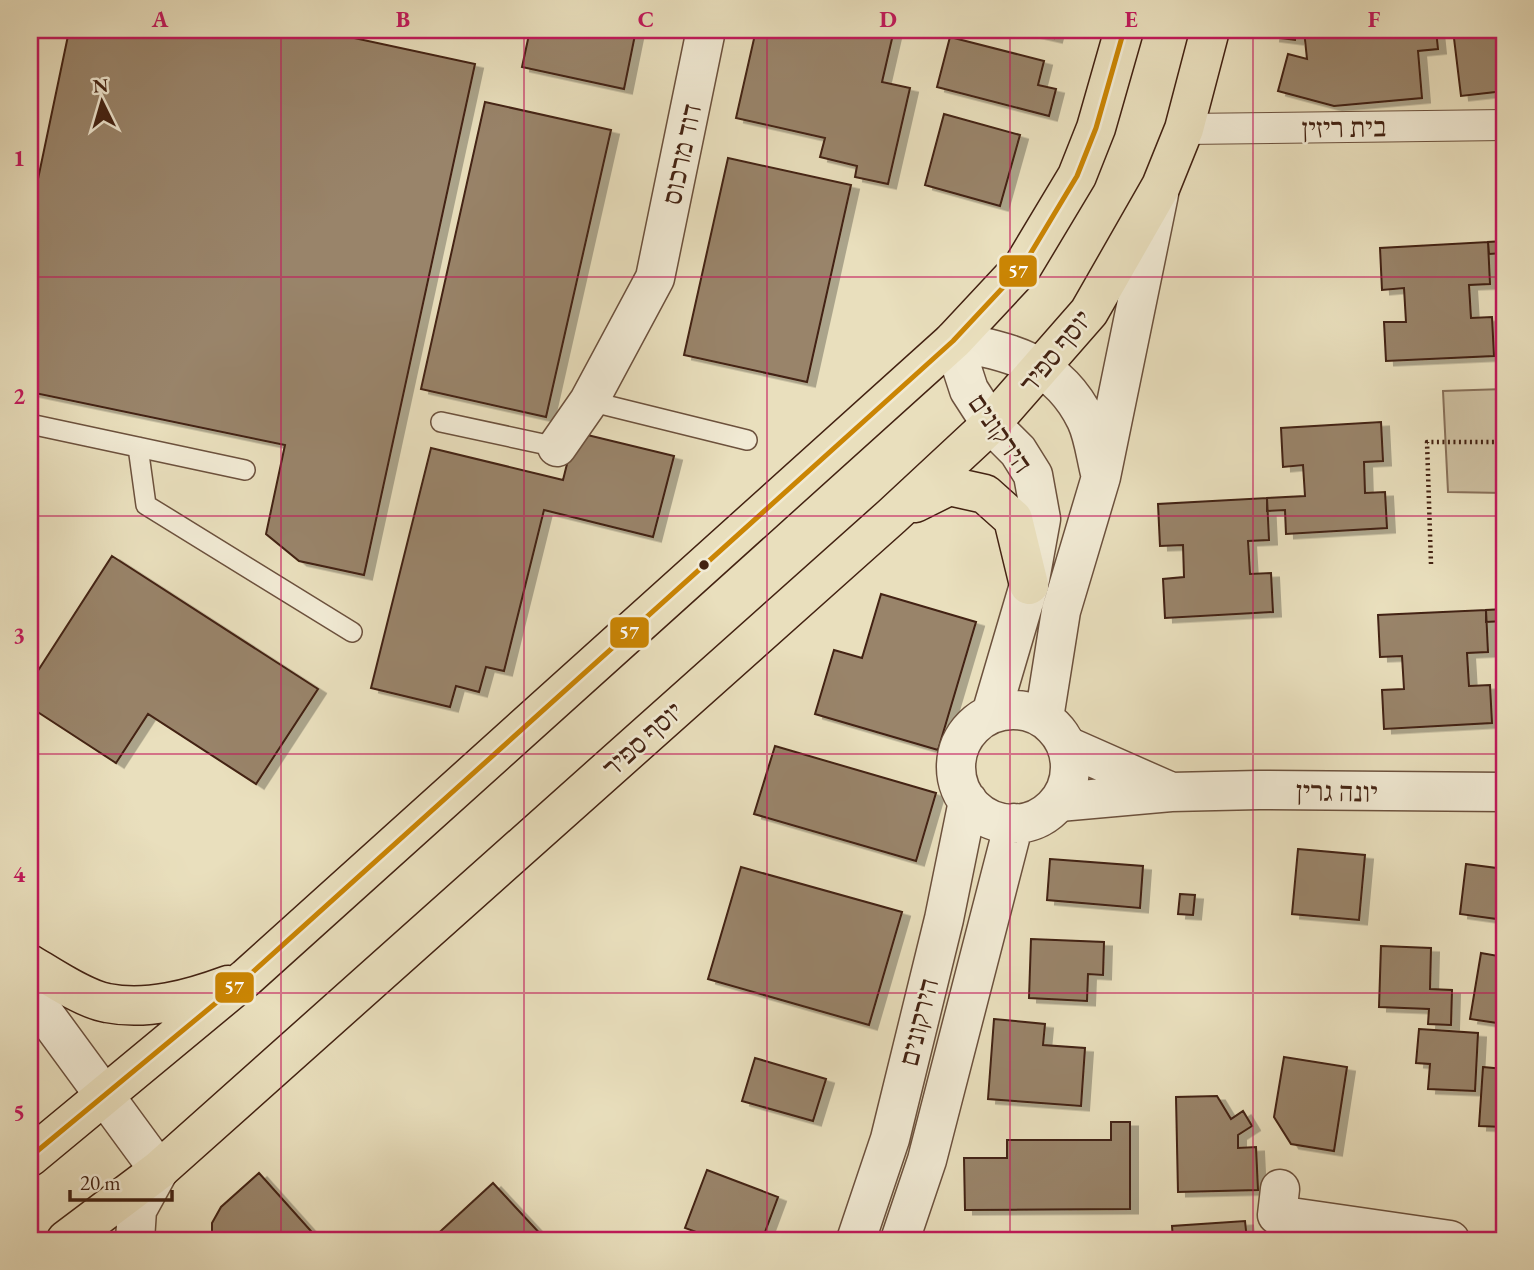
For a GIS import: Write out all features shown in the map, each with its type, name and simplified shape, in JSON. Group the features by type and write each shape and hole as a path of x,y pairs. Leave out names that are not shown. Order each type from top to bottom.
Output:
{"main road":[{"path":"30,1157 246,978 953,341 1023,265 1077,176 1096,128 1125,30"},
{"path":"1161,186 1184,129 1210,30"},
{"name":"יוסף ספיר","path":"92,1234 159,1170 892,516 991,424 1089,313 1161,186"},
{"path":"892,516 950,486 985,494 1013,519 1029,585"},
{"path":"30,964 66,985 106,1003 151,1005 196,996 246,978"}],"street":[{"name":"דוד מרכוס","path":"557,447 589,401 655,278 706,30"},
{"name":"בית ריזין","path":"1184,129 1504,125"},
{"path":"1056,732 1027,711 1009,709 991,714 975,724 963,738 957,755 956,774 961,792 989,819 1014,823 1027,822 1045,815 1059,802 1068,785 1071,765 1056,732 1061,611 1101,478 1161,186"},
{"path":"953,341 1004,351 1043,368 1070,392 1087,422 1101,478"},
{"name":"הירקונים","path":"953,341 969,390 991,424 1018,451 1033,475 1041,519 1029,585 991,714"},
{"name":"יונה גרין","path":"1056,732 1171,792"},
{"name":"יונה גרין","path":"1059,802 1171,792 1259,790 1504,793"},
{"name":"הירקונים","path":"856,1240 890,1139 944,919 968,801"},
{"name":"הירקונים","path":"900,1240 928,1160 1014,823"},
{"path":"30,994 159,1170 137,1210 135,1240"},
{"path":"1280,1189 1277,1215 1450,1240"}],"lane":[{"path":"589,401 747,440"},
{"path":"441,422 557,447"},
{"path":"30,424 245,470"},
{"path":"138,447 146,505 352,632"}],"path":[{"path":"1432,564 1427,442 1504,442"}],"shaded area":[{"path":"1504,389 1504,493 1448,492 1443,391"}],"building":[{"path":"111,30 317,30 475,64 364,575 299,561 266,534 285,445 30,392 30,217 69,31 103,37"},
{"path":"530,30 636,30 624,89 522,67"},
{"path":"756,30 828,30 845,34 846,30 894,30 882,82 910,88 888,184 855,177 857,166 820,157 825,138 736,118"},
{"path":"1019,30 1056,30 1054,38"},
{"path":"1273,30 1296,30 1295,40 1272,37"},
{"path":"1304,30 1436,30 1438,49 1418,51 1422,98 1334,106 1278,91 1288,54 1307,59"},
{"path":"1453,30 1501,30 1504,91 1461,96"},
{"path":"950,37 1044,61 1038,85 1056,89 1049,116 937,87"},
{"path":"485,102 611,130 546,417 421,389"},
{"path":"944,114 1020,135 1000,206 925,185"},
{"path":"728,158 851,185 807,382 684,355"},
{"path":"1504,241 1504,253 1489,254 1488,242"},
{"path":"1488,242 1490,284 1469,285 1471,318 1492,317 1494,356 1386,361 1384,322 1406,322 1404,288 1382,290 1380,248"},
{"path":"1381,422 1383,461 1364,462 1365,493 1385,492 1387,528 1286,534 1285,510 1267,511 1267,498 1305,496 1303,465 1283,467 1281,428"},
{"path":"575,432 674,456 653,537 544,510 504,671 486,667 479,692 456,686 450,707 371,688 431,448 563,480"},
{"path":"1267,498 1269,540 1248,541 1250,574 1271,573 1273,612 1165,618 1163,579 1184,577 1183,545 1160,546 1158,504"},
{"path":"1500,539 1504,539 1504,578 1502,578"},
{"path":"112,556 318,689 256,784 148,714 116,763 30,707 30,683"},
{"path":"881,594 976,622 938,750 815,714 834,650 862,658"},
{"path":"1504,609 1504,621 1486,622 1486,610"},
{"path":"1486,610 1488,652 1467,653 1469,686 1490,685 1492,723 1384,729 1382,690 1404,689 1402,656 1380,657 1378,615"},
{"path":"775,746 936,793 916,861 754,814"},
{"path":"1298,849 1365,855 1359,920 1292,914"},
{"path":"1050,859 1143,866 1140,908 1047,900"},
{"path":"1466,864 1504,869 1504,920 1460,914"},
{"path":"741,867 902,912 869,1025 708,979"},
{"path":"1180,894 1195,895 1193,915 1178,914"},
{"path":"1031,939 1104,942 1103,975 1088,974 1087,1001 1029,998"},
{"path":"1381,946 1431,948 1430,989 1452,990 1451,1025 1428,1024 1429,1009 1379,1007"},
{"path":"1481,953 1504,957 1504,1024 1470,1019"},
{"path":"994,1019 1045,1024 1043,1045 1085,1048 1081,1106 988,1099"},
{"path":"1419,1029 1478,1033 1475,1091 1428,1089 1430,1064 1416,1063"},
{"path":"1284,1057 1347,1067 1334,1151 1291,1144 1274,1117"},
{"path":"755,1058 826,1079 813,1121 742,1101"},
{"path":"1483,1067 1504,1069 1504,1127 1479,1126"},
{"path":"1217,1096 1231,1119 1243,1111 1252,1126 1238,1135 1238,1148 1256,1147 1258,1190 1178,1192 1176,1097"},
{"path":"1111,1122 1130,1122 1130,1209 965,1210 964,1158 1007,1158 1007,1140 1111,1140"},
{"path":"707,1170 778,1197 762,1240 752,1240 735,1234 732,1240 718,1240 685,1228"},
{"path":"259,1173 319,1240 212,1240 212,1223 221,1207"},
{"path":"493,1183 546,1240 431,1240"},
{"path":"1245,1221 1247,1240 1173,1240 1172,1226"},
{"path":"955,1237 1030,1238 1030,1240 955,1240"},
{"path":"1106,1239 1106,1240 1065,1240"}],"transit line":[{"name":"57","path":"30,1157 246,978 953,341 1023,266 1077,176 1096,128 1124,30"}]}
